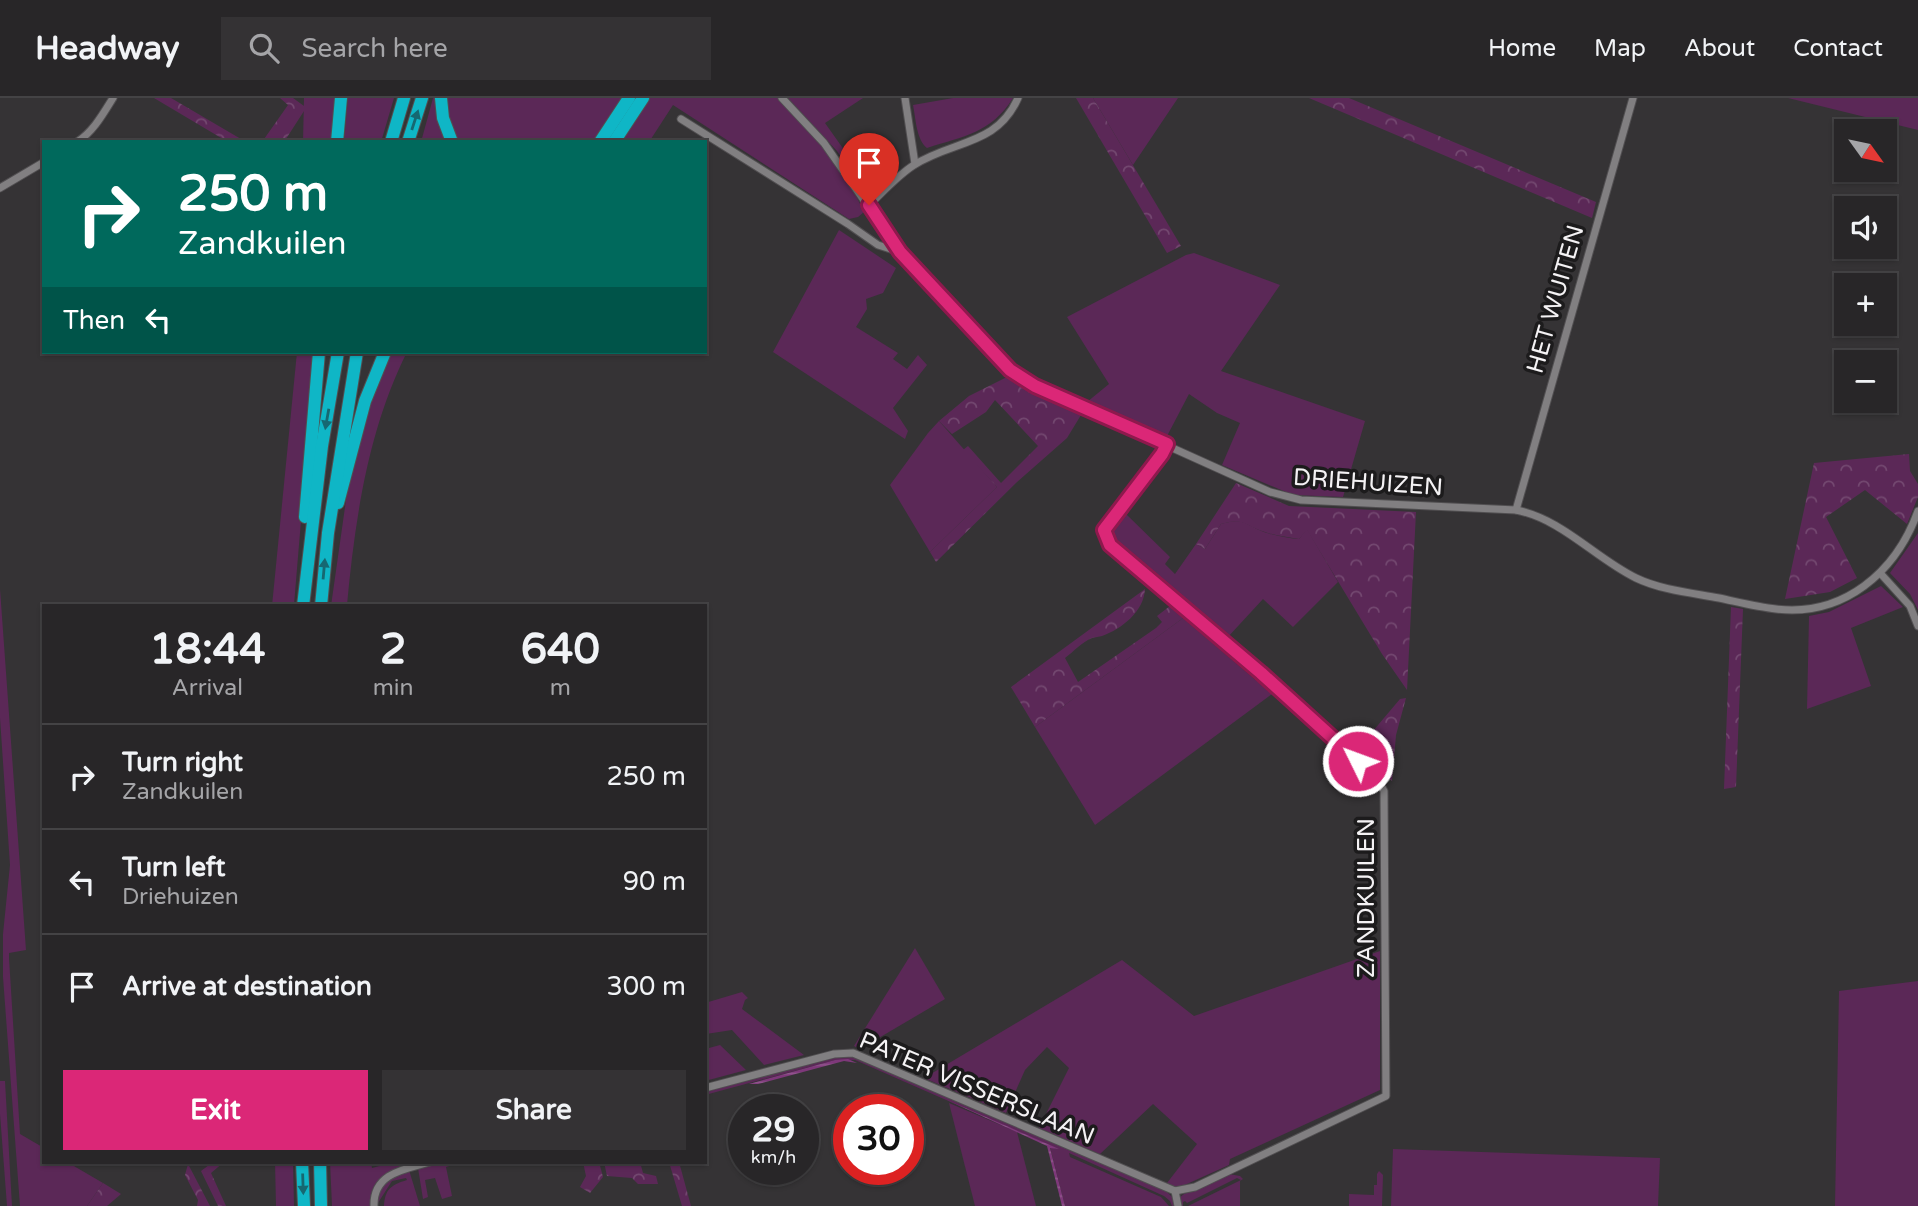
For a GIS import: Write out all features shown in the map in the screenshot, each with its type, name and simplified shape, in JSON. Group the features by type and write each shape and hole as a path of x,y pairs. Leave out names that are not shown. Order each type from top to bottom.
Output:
{"highway":[{"path":"337,140 341,98"},
{"path":"392,140 404,98"},
{"path":"409,140 422,98"},
{"path":"442,98 443,118 451,140"},
{"path":"601,140 629,98"},
{"path":"615,140 642,98"},
{"path":"307,559 303,533 319,354"},
{"path":"303,604 322,446 338,354"},
{"path":"321,604 328,533 357,354"},
{"path":"328,533 346,481 365,401 384,354"},
{"path":"302,1164 304,1206"},
{"path":"320,1164 321,1206"}],"street":[{"path":"79,140 92,128 113,98"},
{"name":"DRIEHUIZEN","path":"782,98 824,143 900,252 1010,370 1035,386 1270,492 1293,498 1532,513 1549,521 1619,569 1640,580 1671,589 1778,609 1808,609 1830,603 1861,589 1881,574 1901,548 1918,511"},
{"path":"905,98 915,164"},
{"path":"869,205 915,164 992,132 1011,113 1018,98"},
{"name":"HET WUITEN","path":"1516,510 1633,98"},
{"name":"DRIEHUIZEN","path":"681,119 878,245 900,252"},
{"path":"0,188 42,163"},
{"name":"ZANDKUILEN","path":"1167,444 1104,530 1110,545 1261,673 1378,779 1384,791 1385,802 1386,1096 1195,1188 1175,1191"},
{"path":"1881,574 1904,597 1918,626"},
{"name":"PATER VISSERSLAAN","path":"707,1087 834,1054 853,1053 1175,1191"},
{"path":"374,1206 377,1188 384,1178 399,1170 422,1164"},
{"path":"1175,1191 1178,1206"}],"green space":[{"path":"154,98 171,98 243,140 225,140"},
{"path":"280,98 293,98 304,106 304,111 285,140 263,140 288,105"},
{"path":"304,98 335,98 331,140 303,140"},
{"path":"348,98 394,98 382,140 344,140"},
{"path":"433,98 438,98 448,140 422,140"},
{"path":"446,98 626,98 597,140 455,140 449,125"},
{"path":"648,98 778,98 826,151 847,180 864,212 849,219 673,105 650,140 619,140"},
{"path":"788,98 863,98 825,123 876,195 865,193 837,151"},
{"path":"953,98 1013,98 1005,110 976,132 927,148 919,134 913,105"},
{"path":"1076,98 1093,98 1181,246 1167,253"},
{"path":"1093,98 1178,98 1133,165"},
{"path":"1309,98 1349,98 1596,202 1592,218"},
{"path":"1788,98 1918,98 1918,130 1897,125 1897,119 1873,119"},
{"path":"839,230 896,268 883,293 866,299 867,309 856,327 898,353 893,359 907,369 918,355 927,365 893,408 908,431 905,439 773,352"},
{"path":"1194,253 1280,285 1221,371 1365,421 1343,497 1293,495 1222,465 1240,423 1217,413 1189,394 1166,438 1087,402 1109,384 1067,317"},
{"path":"297,354 315,354 294,604 272,604"},
{"path":"389,354 406,354 382,412 365,476 347,604 331,604 348,486 365,414"},
{"path":"1009,376 1081,415 1067,438 1017,482 936,562 930,552 997,487 963,450 968,446 1001,483 1038,446 995,400 986,412 952,434 939,421 969,396"},
{"path":"939,421 997,487 930,552 890,485"},
{"path":"1909,454 1910,471 1918,484 1918,497 1907,524 1865,490 1826,517 1857,578 1830,592 1785,599 1814,463"},
{"path":"1236,483 1289,506 1416,512 1407,690 1382,654 1307,530 1299,539 1269,533 1240,522 1229,522 1221,524 1205,549 1196,544"},
{"path":"1126,514 1170,557 1165,564 1175,574 1196,544 1205,549 1221,524 1235,521 1295,539 1299,539 1307,529 1338,582 1293,627 1263,599 1227,638 1111,540 1110,533"},
{"path":"1918,533 1918,610 1910,594 1890,573"},
{"path":"1881,586 1903,607 1851,628 1871,686 1807,709 1809,616 1829,612"},
{"path":"0,589 26,950 9,953 20,1134 42,1147 42,1164 70,1164 103,1183 87,1206 20,1206 3,977 3,934 10,865 0,718"},
{"path":"1145,589 1141,605 1131,618 1110,633 1088,640 1065,658 1078,682 1156,628 1162,622 1157,616 1170,606 1183,618 1035,727 1011,687"},
{"path":"1731,607 1743,609 1736,787 1724,789"},
{"path":"1183,618 1272,694 1095,825 1035,727"},
{"path":"1406,698 1396,735 1392,781 1357,750 1400,699"},
{"path":"915,948 945,999 860,1049 854,1046"},
{"path":"1380,951 1380,1090 1230,1159 1229,1165 1178,1188 1167,1183 1197,1144 1153,1104 1100,1154 1039,1128 1069,1068 1047,1047 1025,1070 1006,1113 924,1078 1122,960 1194,1016"},
{"path":"1918,981 1918,1206 1835,1206 1839,991"},
{"path":"742,992 748,998 742,1009 804,1055 764,1065 732,1030 707,1034 707,1002"},
{"path":"707,1039 709,1048 720,1045 746,1070 707,1080"},
{"path":"832,1056 853,1056 1166,1191 1174,1199 1176,1206 1172,1206 1164,1196 1069,1153 1070,1157 1161,1197 1169,1206 1065,1206 1050,1147 1058,1149 855,1060 835,1060 707,1094 707,1089"},
{"path":"0,1081 5,1081 12,1206 7,1206"},
{"path":"949,1103 1017,1132 1036,1206 975,1206"},
{"path":"1393,1149 1660,1158 1658,1206 1391,1206"},
{"path":"188,1164 210,1206 197,1206 198,1200 185,1175"},
{"path":"210,1164 222,1164 211,1173 226,1206 218,1206 201,1171"},
{"path":"275,1164 293,1164 294,1206 276,1206"},
{"path":"330,1164 371,1164 372,1168 387,1164 411,1164 384,1175 379,1180 371,1195 371,1206 332,1206"},
{"path":"433,1164 456,1164 446,1167 452,1196 442,1199 435,1178 425,1180 428,1197 423,1199 418,1168"},
{"path":"583,1164 600,1164 603,1177 590,1193 580,1187 586,1176"},
{"path":"604,1164 641,1164 643,1173 656,1176 658,1184 638,1184 632,1178 607,1176"},
{"path":"670,1164 680,1164 691,1206 682,1206"},
{"path":"409,1170 420,1206 384,1206 390,1189 407,1180 406,1178 392,1181 376,1206 386,1182"},
{"path":"1379,1171 1383,1175 1382,1206 1349,1206 1349,1194 1374,1195"},
{"path":"1229,1174 1243,1179 1240,1181 1240,1206 1188,1206 1241,1180 1237,1178 1187,1203 1185,1201 1183,1206 1180,1206 1179,1198 1184,1194"},
{"path":"103,1183 121,1194 107,1206 87,1206"}],"shaded area":[{"path":"848,1059 857,1063 844,1061 758,1084 749,1084 835,1060"},
{"path":"947,1100 1059,1149 1050,1148 1065,1206 1062,1206 1047,1146"}],"route":[{"path":"869,205 900,252 1010,370 1035,386 1167,444 1104,530 1110,545 1261,673 1358,761"}]}
